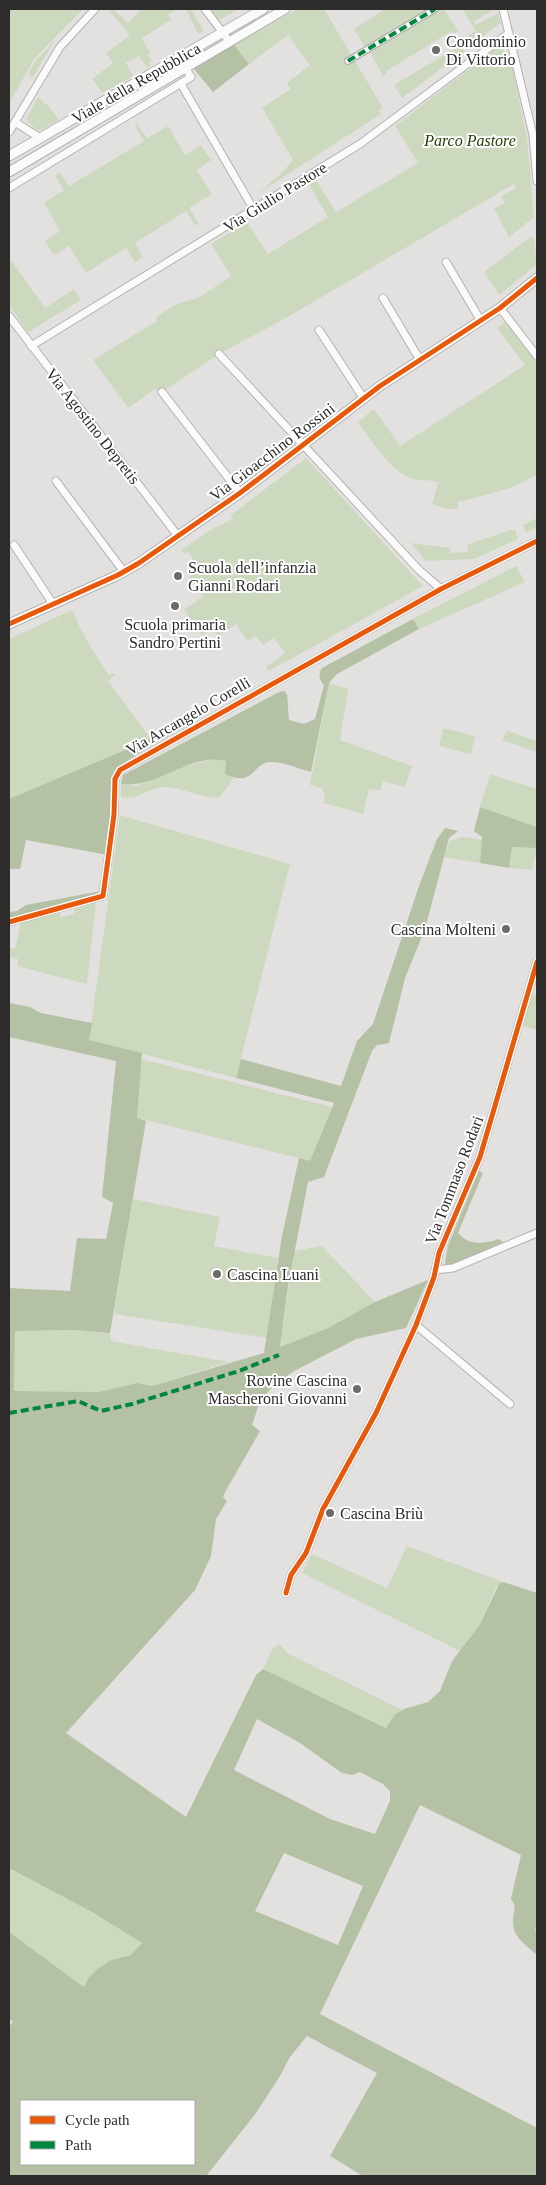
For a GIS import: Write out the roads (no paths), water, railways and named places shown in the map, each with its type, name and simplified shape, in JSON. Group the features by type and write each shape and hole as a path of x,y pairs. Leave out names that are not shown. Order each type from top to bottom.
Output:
{"street":[{"path":"9,132 60,48 95,9"},
{"path":"205,9 229,41"},
{"name":"Viale della Repubblica","path":"9,156 263,9"},
{"name":"Viale della Repubblica","path":"12,170 285,9"},
{"path":"348,61 435,9"},
{"path":"502,9 524,88 536,146 537,181"},
{"name":"Via Giulio Pastore","path":"31,346 360,144 509,33"},
{"name":"Viale della Repubblica","path":"9,188 192,77 185,67"},
{"path":"181,84 254,210"},
{"path":"15,122 40,138"},
{"path":"446,262 481,321"},
{"name":"Via Gioacchino Rossini","path":"9,624 124,572 240,493 364,399 500,308 537,278"},
{"path":"383,298 420,360"},
{"path":"500,308 537,356"},
{"name":"Via Agostino Depretis","path":"9,316 178,536"},
{"path":"319,330 364,399"},
{"name":"Via Gioacchino Rossini","path":"219,354 304,444"},
{"name":"Via Gioacchino Rossini","path":"162,392 240,493"},
{"path":"304,444 420,570 441,589 537,541"},
{"path":"56,481 124,572"},
{"path":"14,545 53,604"},
{"name":"Via Arcangelo Corelli","path":"9,922 104,896 114,816 115,779 120,770 441,589"},
{"name":"Via Tommaso Rodari","path":"286,1593 291,1575 300,1565 306,1553 323,1509 354,1456 376,1413 416,1325 439,1253 480,1157 537,962"},
{"path":"435,1270 453,1268 537,1233"},
{"path":"416,1325 510,1404"}],"place":[{"name":"Condominio Di Vittorio","path":"436,50"},
{"name":"Scuola dell’infanzia Gianni Rodari","path":"178,576"},
{"name":"Scuola primaria Sandro Pertini","path":"175,606"},
{"name":"Cascina Molteni","path":"506,929"},
{"name":"Cascina Luani","path":"217,1274"},
{"name":"Rovine Cascina Mascheroni Giovanni","path":"357,1389"},
{"name":"Cascina Briù","path":"330,1513"}],"park label":[{"name":"Parco Pastore","path":"470,140"}]}
